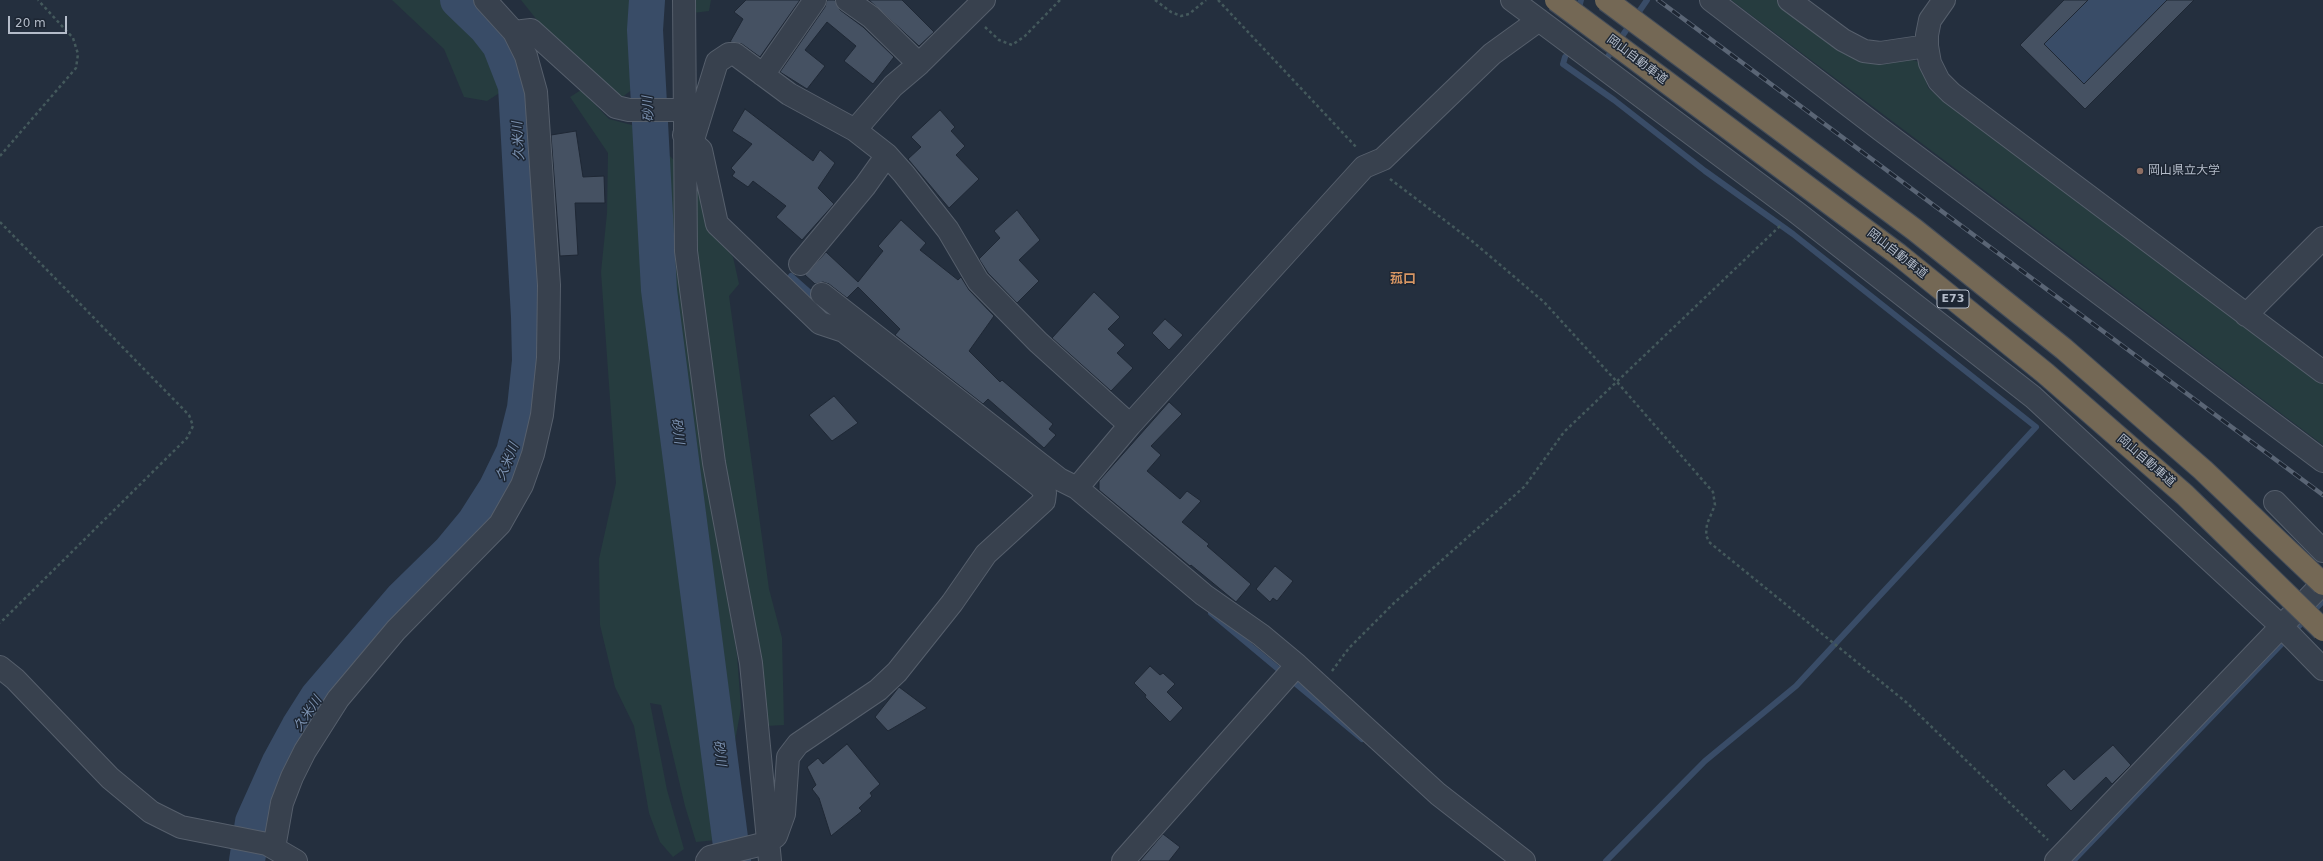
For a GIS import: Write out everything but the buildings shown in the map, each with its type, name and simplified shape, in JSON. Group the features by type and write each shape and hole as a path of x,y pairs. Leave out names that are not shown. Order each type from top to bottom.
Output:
{"highway":[{"name":"岡山自動車道","path":"1556,0 1899,255 2045,373 2185,495 2323,630"},
{"name":"E73","path":"1606,0 1915,230 2064,349 2203,470 2323,584"}],"street":[{"path":"271,846 282,803 292,777 338,699 396,630 500,524 522,485 533,454 542,415 548,358 550,285 536,92 526,56 514,32 485,0"},
{"path":"684,0 680,110 688,139 686,251 714,464 751,663 762,850"},
{"path":"763,75 816,0"},
{"path":"848,0 871,17 919,64"},
{"path":"1512,0 1796,212 2033,397 2289,633 2323,669"},
{"path":"1710,0 2323,461"},
{"path":"1789,0 1843,40 1864,51 1880,53 1927,46"},
{"path":"1944,0 1930,20 1927,35 1927,46 1930,63 1939,81 1951,93 2323,372"},
{"path":"855,130 894,86 919,64 977,7"},
{"path":"709,859 762,850 776,836 784,814 788,757 798,744 878,690 898,672 952,603 986,554 1044,501 1058,486 1130,425 1364,167 1383,160 1492,54 1539,20"},
{"path":"514,32 531,30 616,107 629,110 680,110"},
{"path":"688,139 717,62 729,54 735,54 789,94 855,130 887,155 948,230 978,281 1038,342 1130,425"},
{"path":"688,139 701,150 717,224 820,323 844,331 1040,486 1058,486"},
{"path":"800,264 865,186 887,155"},
{"path":"2246,315 2323,238"},
{"path":"822,294 1058,486 1204,595 1243,622 1290,672 1321,686 1438,794 1524,861"},
{"path":"2275,502 2323,551"},
{"path":"2059,858 2289,633 2323,584"},
{"path":"0,667 15,679 110,778 151,812 181,827 271,846 296,861"},
{"path":"1123,861 1290,672"}],"path":[{"path":"0,156 76,68 78,54 73,38 38,0"},
{"path":"977,7 999,40 1012,45 1025,36 1060,0"},
{"path":"1155,0 1171,12 1181,16 1189,14 1206,0"},
{"path":"1218,0 1372,164 1412,198 1472,241 1544,302 1617,382 1713,492 1715,505 1707,524 1706,535 1709,542 1840,646 1906,702 2059,858"},
{"path":"0,222 189,415 193,426 187,438 0,623"},
{"path":"1321,686 1349,648 1394,603 1525,486 1564,432 1777,229"}],"green space":[{"path":"392,0 449,0 485,34 501,69 501,92 487,101 464,97 444,49"},
{"path":"521,0 638,0 639,70 637,86 621,98 541,25"},
{"path":"694,0 711,0 709,11 693,13"},
{"path":"1731,0 1778,0 1830,39 1907,57 1918,62 1924,73 1928,88 1953,108 2323,384 2323,445"},
{"path":"581,90 609,119 639,127 674,160 679,263 707,469 737,655 741,708 717,840 696,842 685,806 661,705 650,703 667,790 684,849 673,857 660,842 649,813 634,726 615,687 600,625 599,559 616,483 601,272 607,213 608,153 570,97"},
{"path":"691,179 700,184 714,232 733,257 739,284 729,296 769,589 782,638 784,725 766,726 721,461 692,245"}],"water":[{"path":"2088,0 2167,0 2084,84 2044,44"}],"waterway":[{"name":"久米川","path":"247,861 253,822 280,762 299,727 318,697 403,598 451,551 475,522 496,489 514,452 525,408 530,361 529,317 516,86 500,45 486,27 458,0"},
{"name":"砂川","path":"647,0 645,30 659,290 733,861"},
{"path":"1578,11 1581,0"},
{"path":"1607,58 1647,0"},
{"path":"1565,57 1563,64 1614,100 1705,171 1793,234 2036,427 1796,686 1705,761 1606,861"},
{"path":"791,276 817,299"},
{"path":"2073,861 2323,601"},
{"path":"1211,613 1362,739"}],"railway":[{"path":"1658,0 2323,495"}],"place":[{"name":"岡山県立大学","path":"2140,171"}],"district":[{"name":"菰口","path":"1403,280"}]}
